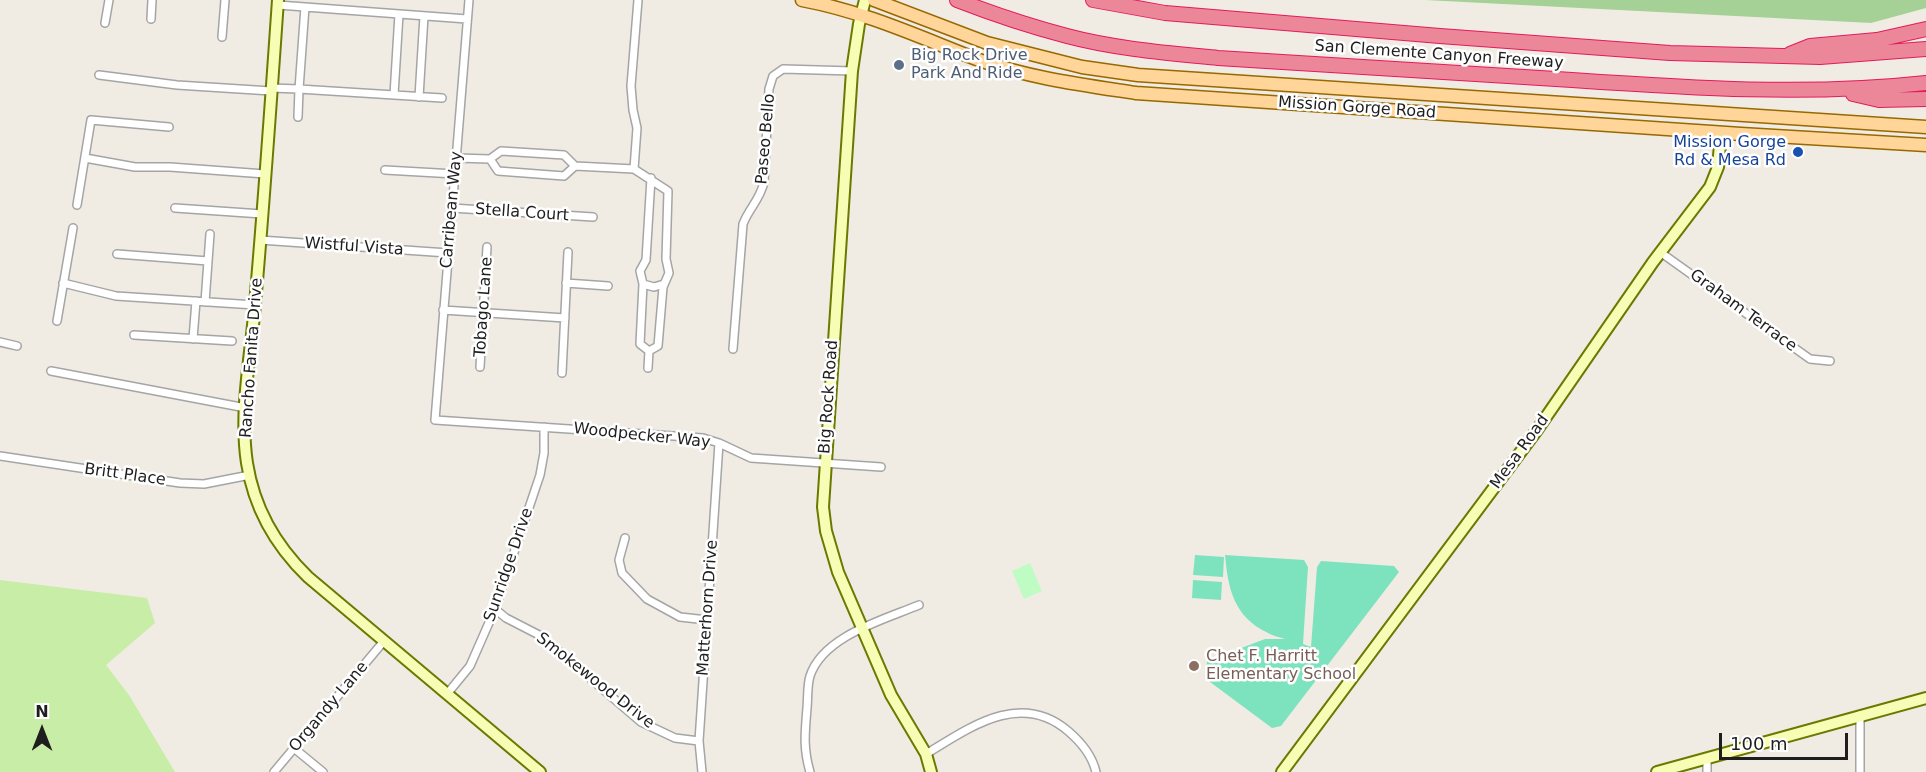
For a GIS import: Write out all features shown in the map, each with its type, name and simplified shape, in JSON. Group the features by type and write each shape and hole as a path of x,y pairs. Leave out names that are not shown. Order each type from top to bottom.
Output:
{"highway":[{"name":"San Clemente Canyon Freeway","path":"957,0 1001,17 1069,37 1144,50 1197,56 1769,91 1837,90 1926,83"},
{"name":"San Clemente Canyon Freeway","path":"1093,0 1165,13 1670,53 1782,57 1868,55 1926,49"},
{"path":"1782,57 1810,46 1877,40 1926,29"},
{"path":"1837,90 1880,100 1926,99"}],"main road":[{"name":"Mission Gorge Road","path":"801,0 861,14 922,35 991,63 1073,84 1136,93 1926,145"},
{"name":"Mission Gorge Road","path":"874,0 987,43 1082,68 1115,72 1926,127"},
{"name":"Mesa Road","path":"1722,133 1723,115"},
{"path":"1886,142 1888,125"}],"street":[{"path":"105,23 109,0"},
{"path":"152,0 152,19"},
{"path":"222,38 225,0"},
{"name":"Carribean Way","path":"435,420 469,0"},
{"path":"634,169 637,128 631,86 638,0"},
{"name":"Big Rock Road","path":"865,0 852,71 822,500 826,531 838,572 891,696 926,754 932,772"},
{"path":"278,3 467,19"},
{"name":"Rancho Fanita Drive","path":"278,3 246,408 246,449 256,498 266,521 288,556 308,577 540,772"},
{"path":"298,117 305,7"},
{"path":"394,95 399,14"},
{"path":"419,97 424,16"},
{"name":"Paseo Bello","path":"733,349 743,224 747,214 761,196 764,182 770,89 773,76 783,69 852,71"},
{"path":"99,75 177,85 271,90 299,89 442,98"},
{"path":"77,205 91,120 168,127"},
{"name":"Mesa Road","path":"1282,772 1537,430 1660,252 1704,195 1715,177 1722,133"},
{"path":"456,158 490,159 501,151 564,155 576,166 634,169 668,190 666,259 669,273 664,284 658,346 648,351"},
{"path":"84,158 135,167 170,167 265,174"},
{"path":"490,159 498,171 564,176 576,166"},
{"path":"385,170 455,174"},
{"path":"648,368 648,351 640,344 643,284 640,271 646,260 653,180"},
{"path":"175,208 262,214"},
{"name":"Stella Court","path":"452,208 593,218"},
{"path":"57,321 73,228"},
{"path":"205,302 210,234"},
{"name":"Wistful Vista","path":"260,240 448,253"},
{"name":"Tobago Lane","path":"480,367 487,247"},
{"path":"562,373 568,252"},
{"name":"Graham Terrace","path":"1660,252 1810,359 1830,361"},
{"path":"117,254 208,261"},
{"path":"63,283 116,296 255,305"},
{"path":"566,283 608,286"},
{"path":"643,284 654,287 664,284"},
{"path":"193,339 196,301"},
{"path":"443,310 565,318"},
{"path":"134,335 232,341"},
{"path":"0,342 16,346"},
{"path":"51,371 246,408"},
{"name":"Woodpecker Way","path":"435,420 703,438 752,458 881,467"},
{"name":"Sunridge Drive","path":"447,694 470,666 495,609 540,475 544,453 544,427"},
{"name":"Matterhorn Drive","path":"702,772 699,741 719,443"},
{"name":"Britt Place","path":"0,456 180,483 204,484 250,475"},
{"path":"625,537 619,560 622,573 647,599 680,617 707,620"},
{"path":"810,772 804,745 809,678 817,662 835,643 919,605"},
{"name":"Smokewood Drive","path":"495,609 506,618 542,636 641,722 675,738 699,741"},
{"name":"Organdy Lane","path":"274,772 384,641"},
{"path":"1657,772 1926,698"},
{"path":"926,754 989,718 1008,713 1028,713 1047,718 1072,734 1083,745 1096,772"},
{"path":"1860,715 1860,772"},
{"path":"295,748 322,772"},
{"path":"1707,759 1707,772"}],"green space":[{"path":"1425,0 1926,0 1926,8 1871,23"},
{"path":"1195,555 1224,557 1223,577 1193,575"},
{"path":"1225,555 1304,560 1308,567 1303,644 1311,647 1317,567 1321,561 1394,566 1399,572 1281,726 1272,728 1206,679 1207,661 1265,639 1285,639 1257,626 1240,610 1228,579"},
{"path":"1030,563 1042,591 1024,599 1012,571"},
{"path":"0,580 147,598 155,623 106,665 129,695 175,772 0,772"},
{"path":"1193,580 1222,582 1221,600 1192,598"}],"place":[{"name":"Big Rock Drive Park And Ride","path":"899,65"},
{"name":"Mission Gorge Rd & Mesa Rd","path":"1798,152"},
{"name":"Chet F. Harritt Elementary School","path":"1194,666"}]}
